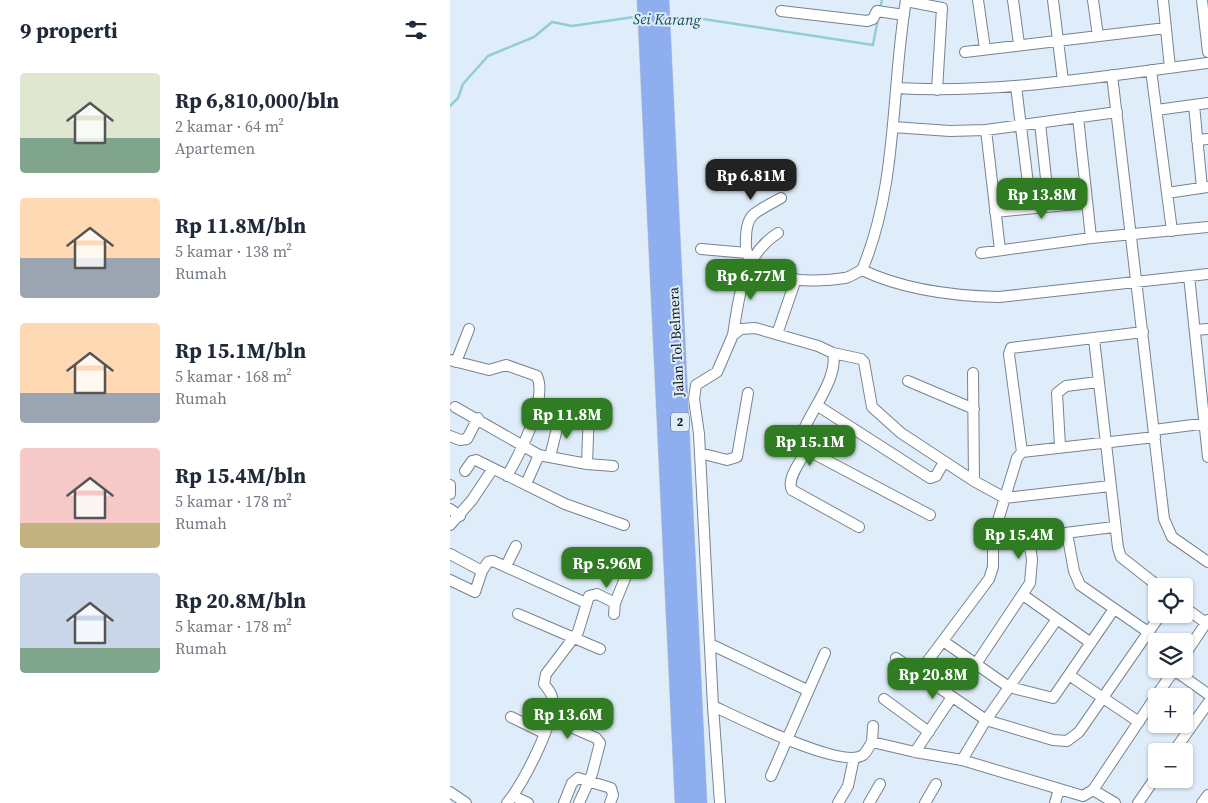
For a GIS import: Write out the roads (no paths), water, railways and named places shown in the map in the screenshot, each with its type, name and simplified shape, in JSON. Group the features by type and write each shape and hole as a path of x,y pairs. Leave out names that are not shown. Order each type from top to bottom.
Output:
{"highway":[{"name":"Jalan Tol Belmera","path":"653,4 698,803"},
{"name":"Jalan Tol Belmera","path":"655,42 684,803"}],"street":[{"path":"701,249 748,257 759,270 770,275 796,279 847,278 862,270 876,228 892,127 906,0 942,8 937,90"},
{"path":"978,0 985,49"},
{"path":"1013,0 1019,44"},
{"path":"1053,0 1063,81"},
{"path":"1093,0 1098,36"},
{"path":"1162,0 1170,68"},
{"path":"1202,0 1208,52"},
{"path":"781,11 867,21 873,19 877,11 904,15"},
{"path":"965,52 1019,44 1166,28"},
{"path":"896,88 937,90 1016,86 1208,63"},
{"path":"1151,70 1172,231"},
{"path":"1112,75 1166,528 1172,536 1208,562"},
{"path":"1016,86 1031,208"},
{"path":"1157,110 1208,102"},
{"path":"1167,193 1205,187 1197,140 1194,105"},
{"path":"892,127 928,130 986,130 1117,112"},
{"path":"1078,117 1091,238"},
{"path":"1040,123 1049,206"},
{"path":"986,130 1000,250"},
{"path":"1197,140 1208,139"},
{"path":"720,803 700,453 694,389 696,385 717,372 733,336 748,257 745,241 749,221 754,214 781,198"},
{"path":"995,212 1087,203"},
{"path":"981,253 1091,238 1208,227"},
{"path":"748,257 778,234"},
{"path":"862,270 878,278 911,288 979,296 1017,296 1208,274"},
{"path":"1189,276 1195,330 1204,378 1208,457"},
{"path":"778,334 796,279"},
{"path":"733,336 741,329 755,328 818,346 833,353 861,358 864,362 872,407 901,433 974,481 1006,498 1110,486"},
{"path":"469,329 453,361 489,370 506,365 537,376 540,383 535,412 523,448 507,476"},
{"path":"1195,330 1208,329"},
{"path":"1022,452 1010,354 1011,348 1143,332"},
{"path":"1094,339 1114,526 1121,557 1148,578"},
{"path":"833,353 834,358 828,384 801,435 801,446 930,515"},
{"path":"973,373 974,481"},
{"path":"908,381 974,409"},
{"path":"1060,446 1057,393 1066,386 1098,382"},
{"path":"700,453 727,460 737,457 748,393"},
{"path":"818,406 930,478 936,476 944,462"},
{"path":"455,407 478,418 523,448 539,455 587,464 613,466"},
{"path":"587,464 590,409"},
{"path":"550,457 560,416 589,421"},
{"path":"450,436 460,440 467,439 478,418"},
{"path":"918,674 989,579 993,567 992,542 1017,458 1022,452 1105,441 1206,423"},
{"path":"806,450 790,480 789,486 792,490 859,527"},
{"path":"526,484 539,455"},
{"path":"465,471 474,460 566,504 624,525"},
{"path":"450,525 460,516 492,470"},
{"path":"450,485 450,494"},
{"path":"450,509 460,516"},
{"path":"992,542 1114,526"},
{"path":"1066,533 1074,571 1080,585 1148,632"},
{"path":"976,664 1030,583 1032,570 1029,538"},
{"path":"506,566 516,546"},
{"path":"450,554 482,571"},
{"path":"450,580 475,592 482,571 489,561 506,566 586,603"},
{"path":"614,614 615,603 628,571"},
{"path":"528,803 510,800 550,718 552,697 544,681 574,638 586,603 592,594 597,594 615,603"},
{"path":"1023,594 1091,642"},
{"path":"943,641 1009,687 1053,698 1114,609"},
{"path":"1193,612 1207,622 1193,643"},
{"path":"518,614 600,649"},
{"path":"962,760 986,720 1057,618"},
{"path":"896,658 986,720 1053,740 1067,740 1079,732 1154,623"},
{"path":"710,644 807,690"},
{"path":"771,776 825,652"},
{"path":"1069,675 1139,722"},
{"path":"1187,678 1208,694"},
{"path":"915,752 952,698"},
{"path":"884,699 929,732"},
{"path":"1180,743 1208,703"},
{"path":"713,706 787,740 854,758 864,754 872,742 873,726"},
{"path":"872,742 962,760 1084,796 1093,790 1148,708"},
{"path":"512,717 544,733"},
{"path":"550,718 599,740 601,746 580,803"},
{"path":"839,803 848,786 854,758"},
{"path":"564,803 575,779 611,788 613,795 610,803"},
{"path":"869,803 880,784"},
{"path":"925,803 936,784"},
{"path":"1138,803 1148,788"},
{"path":"1055,803 1060,789"},
{"path":"1093,790 1115,803"},
{"path":"450,792 466,803"},
{"path":"1202,803 1208,795"}],"waterway":[{"name":"Sei Karang","path":"880,8 882,0"},
{"name":"Sei Karang","path":"450,106 458,98 463,84 488,56 534,37 552,22 572,26 634,17 640,21"},
{"name":"Sei Karang","path":"668,20 690,17 873,45 878,18"}]}
